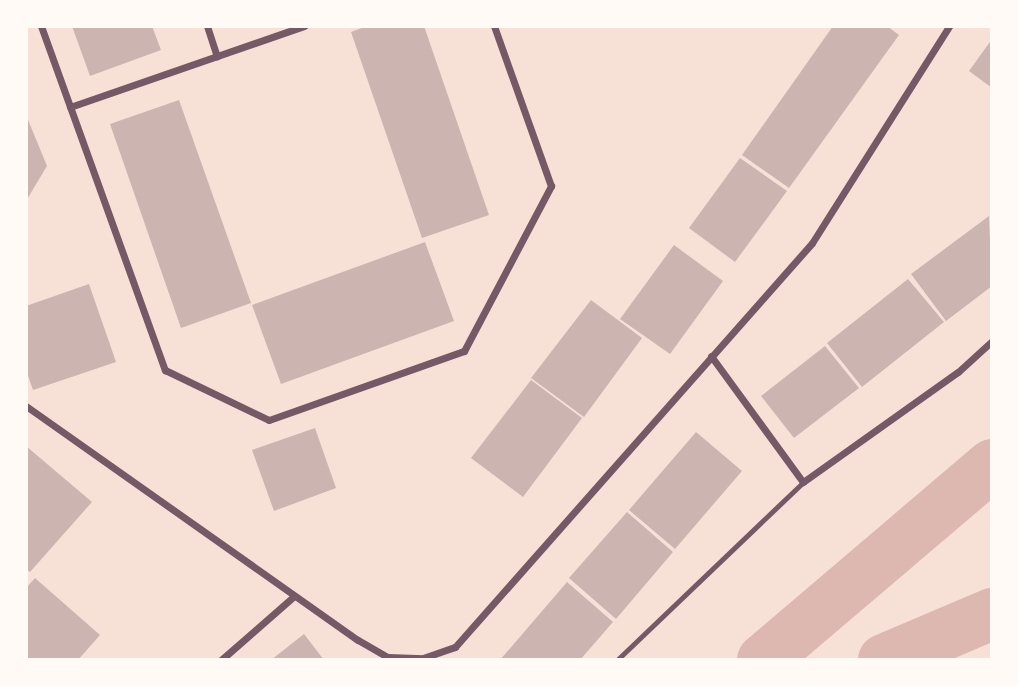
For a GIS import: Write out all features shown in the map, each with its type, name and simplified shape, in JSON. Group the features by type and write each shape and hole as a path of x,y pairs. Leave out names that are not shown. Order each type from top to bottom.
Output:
{"street":[{"path":"41,26 165,370 269,420 464,351 551,186 494,26"},
{"path":"206,26 217,56"},
{"path":"26,406 294,596 389,658 423,658 455,646 812,243 949,26"},
{"path":"70,107 302,27"},
{"path":"711,356 803,482 958,372 992,341"},
{"path":"221,660 294,596"}],"lane":[{"path":"617,660 803,482"}],"building":[{"path":"72,26 152,26 161,50 90,76"},
{"path":"367,26 424,26 489,215 422,238 351,32"},
{"path":"833,26 887,26 899,35 789,188 742,155"},
{"path":"992,39 992,88 969,71"},
{"path":"179,100 251,303 181,328 110,124"},
{"path":"26,115 47,166 26,201"},
{"path":"740,158 787,191 735,262 689,228"},
{"path":"989,216 992,286 946,321 911,274"},
{"path":"425,242 454,321 281,384 252,305"},
{"path":"674,245 723,281 670,354 620,319"},
{"path":"908,279 944,322 862,387 827,343"},
{"path":"89,284 116,362 33,390 26,370 26,306"},
{"path":"591,300 642,338 584,417 531,378"},
{"path":"825,346 859,388 794,438 761,396"},
{"path":"531,380 582,418 523,497 471,458"},
{"path":"315,428 336,488 274,511 252,450"},
{"path":"696,432 742,471 675,549 629,510"},
{"path":"26,446 92,502 30,572 26,569"},
{"path":"627,512 673,552 616,619 569,578"},
{"path":"35,578 100,635 78,660 26,660 26,588"},
{"path":"567,582 613,622 580,660 500,660"},
{"path":"304,634 324,660 271,660"}],"waterway":[{"path":"763,660 992,465"},
{"path":"884,660 992,614"}]}
